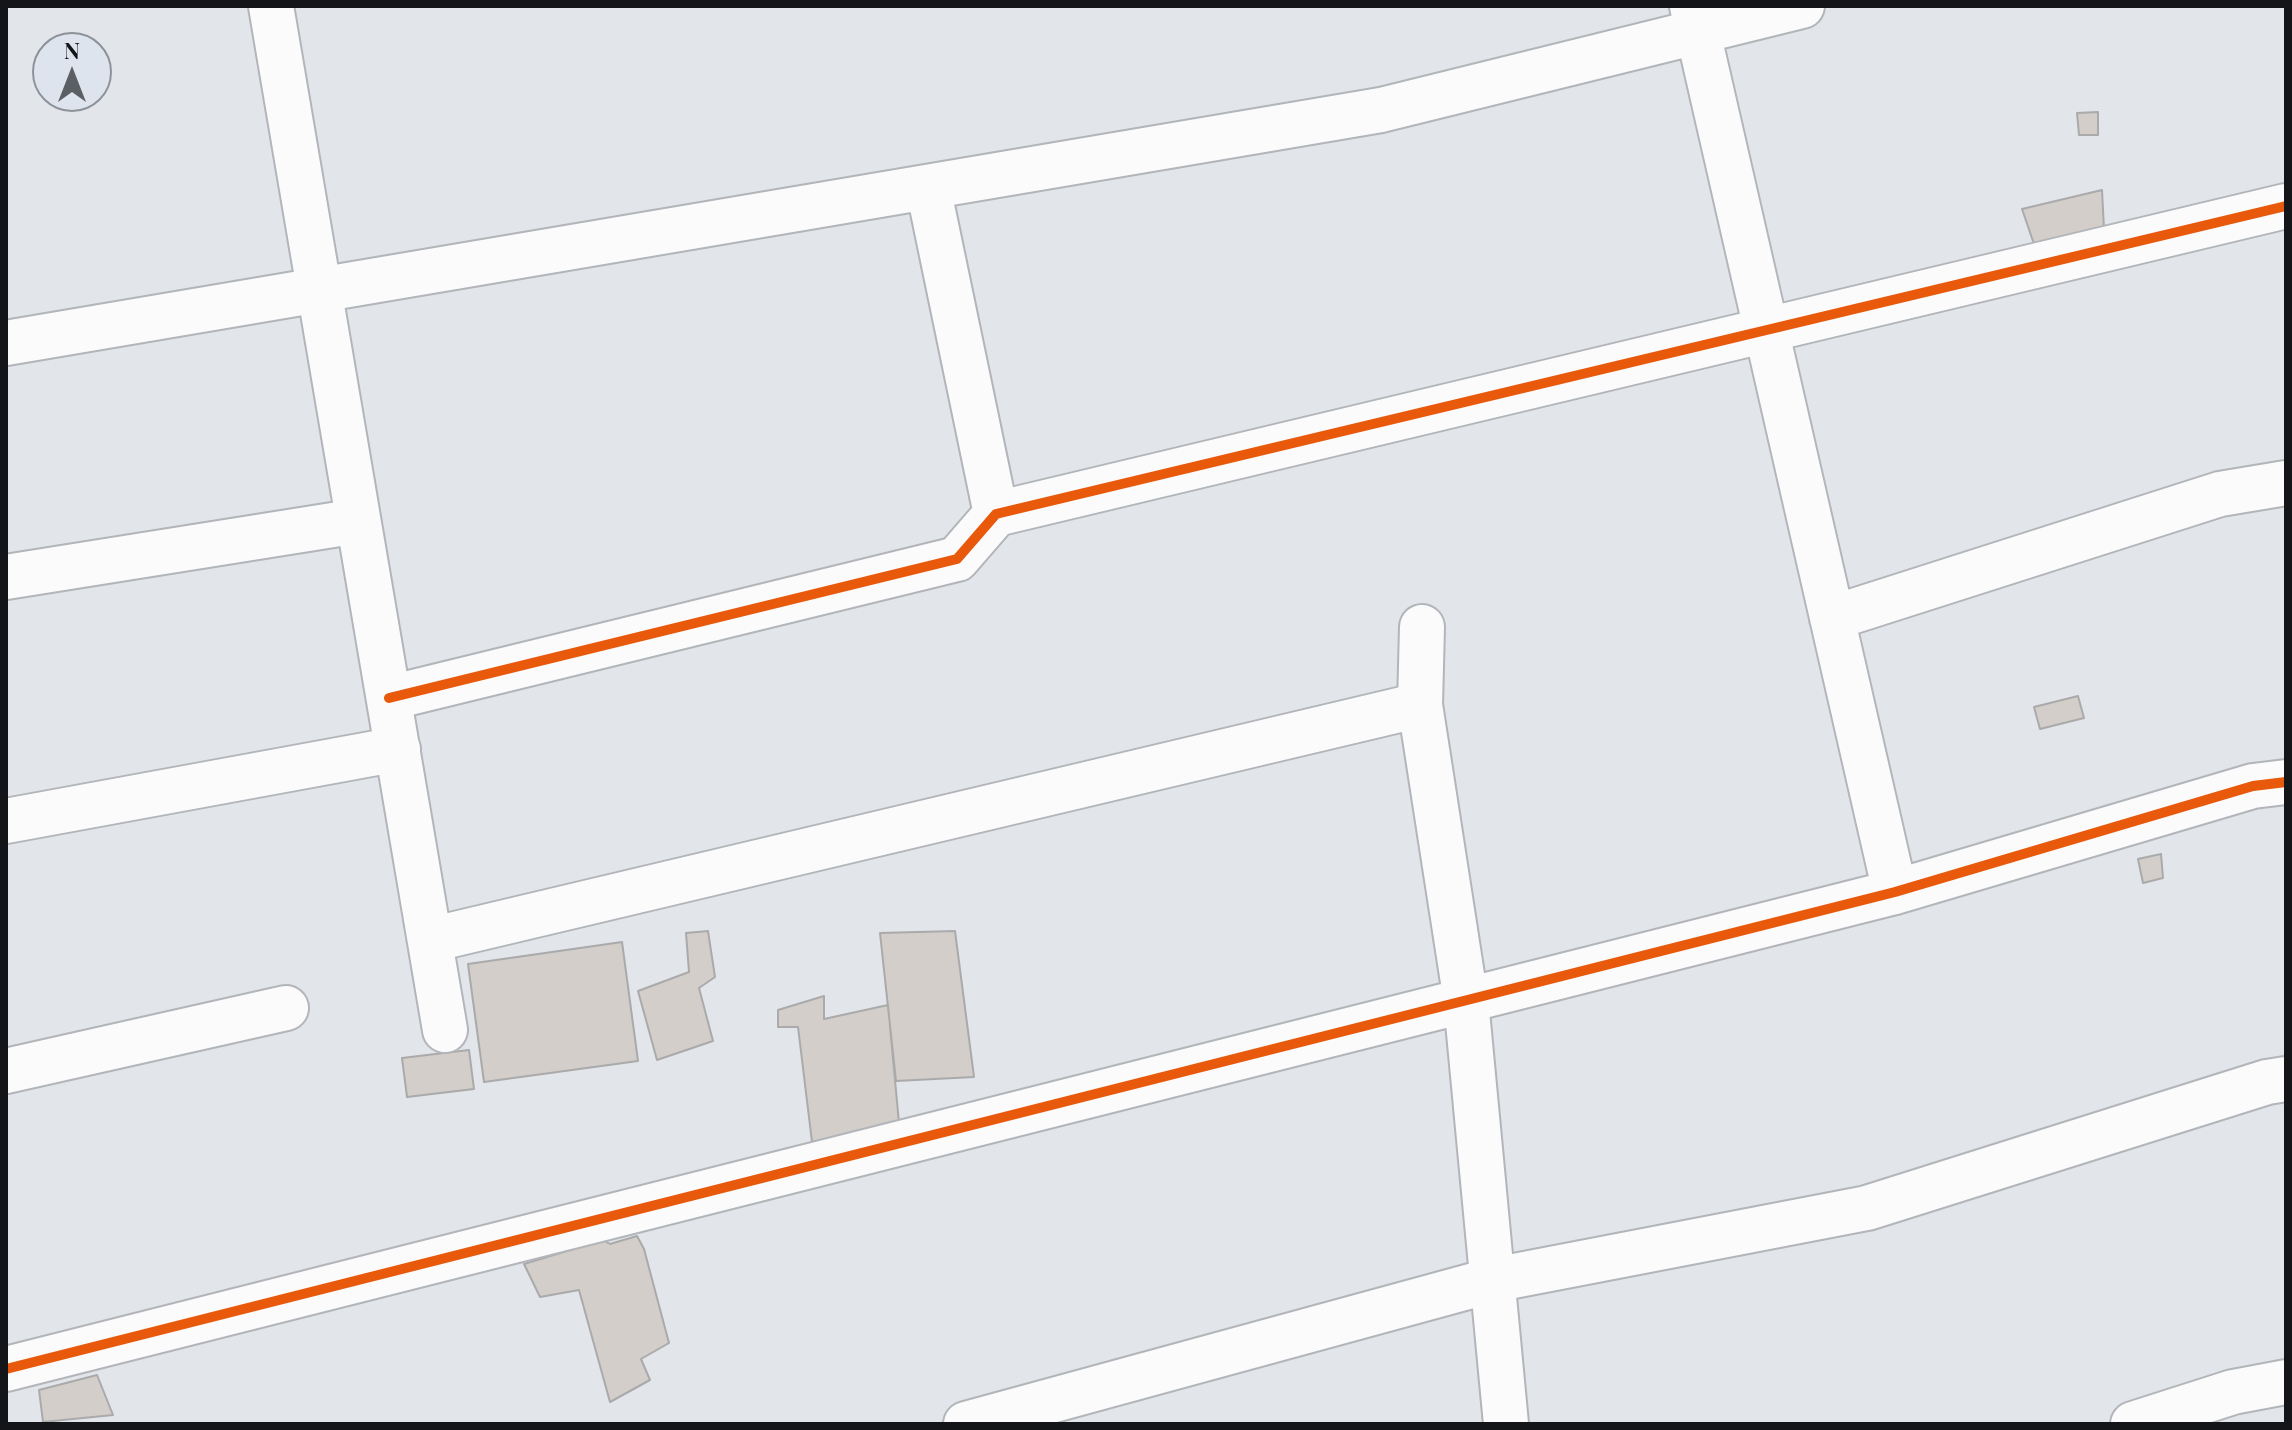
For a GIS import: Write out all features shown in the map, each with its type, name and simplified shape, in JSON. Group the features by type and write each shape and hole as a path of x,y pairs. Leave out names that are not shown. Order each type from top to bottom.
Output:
{"street":[{"path":"271,6 445,1030"},
{"path":"6,343 1381,110 1695,19 1802,6"},
{"path":"1695,19 1895,892"},
{"path":"928,187 996,514"},
{"path":"389,698 957,559 996,514 2286,206"},
{"path":"1832,618 2220,494 2286,483"},
{"path":"6,577 358,521"},
{"path":"1422,627 1420,705 1466,1001 1506,1424"},
{"path":"430,940 1420,705"},
{"path":"6,821 398,749"},
{"path":"6,1369 1895,892 2253,786 2286,782"},
{"path":"6,1071 286,1008"},
{"path":"966,1424 1493,1280 1867,1208 2267,1082 2286,1079"},
{"path":"2133,1424 2233,1392 2286,1382"}],"building":[{"path":"2098,112 2098,135 2079,135 2077,113"},
{"path":"2102,190 2104,229 2035,247 2022,209"},
{"path":"2078,696 2084,718 2040,729 2034,707"},
{"path":"2161,854 2163,878 2143,883 2138,859"},
{"path":"708,931 715,977 699,988 713,1041 657,1060 638,991 689,972 686,933"},
{"path":"955,931 974,1077 896,1081 880,933"},
{"path":"622,942 638,1061 484,1082 468,964"},
{"path":"824,996 824,1019 888,1005 899,1123 812,1142 798,1027 778,1027 778,1010"},
{"path":"469,1050 474,1089 407,1097 402,1058"},
{"path":"637,1236 644,1249 669,1343 641,1359 650,1380 610,1402 579,1290 540,1297 524,1264 603,1240 610,1244"},
{"path":"97,1375 113,1415 43,1422 39,1390"}],"cycle path":[{"path":"389,698 957,559 996,514 2286,206"},
{"path":"6,1369 1895,892 2253,786 2286,782"}]}
